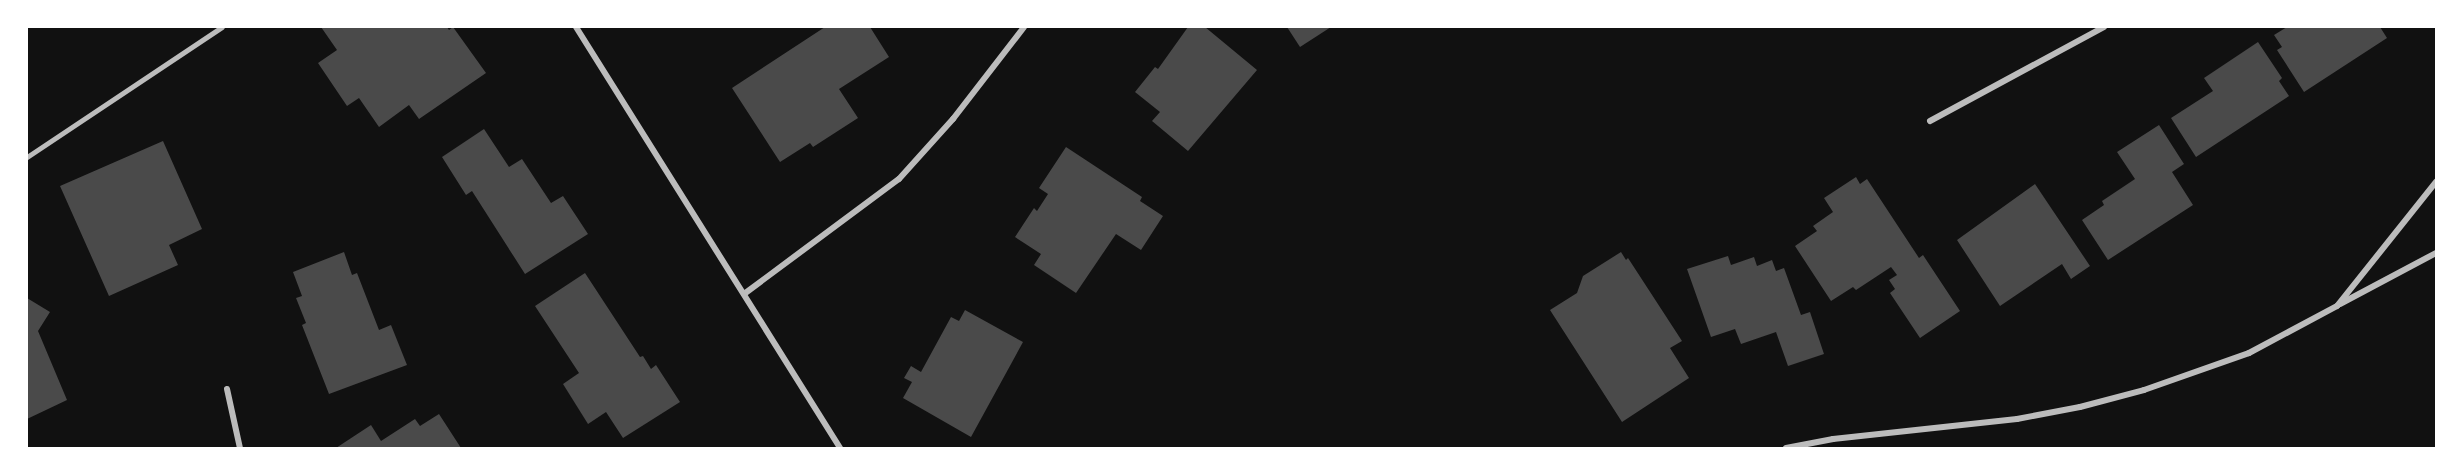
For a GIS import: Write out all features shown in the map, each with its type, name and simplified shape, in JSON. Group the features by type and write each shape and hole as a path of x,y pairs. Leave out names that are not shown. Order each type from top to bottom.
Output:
{"street":[{"path":"576,27 840,448"},
{"path":"744,294 899,179 953,119 1024,27"},
{"path":"1930,121 2104,27"},
{"path":"2337,306 2436,182"},
{"path":"1786,448 1833,440 2017,419 2122,396 2202,371 2249,353 2436,253"},
{"path":"227,389 240,448"}],"lane":[{"path":"27,157 222,27"}],"building":[{"path":"321,27 447,27 449,30 453,27 486,73 419,119 409,105 379,127 359,98 347,106 318,63 337,50"},
{"path":"825,27 870,27 889,57 839,89 858,118 813,147 810,143 780,162 732,88"},
{"path":"1188,27 1205,27 1257,70 1188,151 1152,121 1160,112 1135,92 1155,67 1158,69"},
{"path":"1287,27 1331,27 1300,47"},
{"path":"2287,27 2380,27 2387,38 2304,92 2277,50 2282,47 2274,35"},
{"path":"2258,42 2282,78 2279,81 2289,96 2196,157 2171,118 2213,91 2204,78"},
{"path":"2159,125 2184,164 2172,172 2193,205 2108,260 2082,220 2104,205 2102,201 2135,179 2117,152"},
{"path":"484,129 509,167 522,159 551,203 563,196 588,234 525,274 472,191 466,195 442,157"},
{"path":"163,141 202,229 169,245 178,265 109,296 60,186"},
{"path":"1066,147 1142,197 1140,201 1163,216 1141,250 1116,234 1076,293 1034,265 1041,254 1015,237 1034,208 1037,211 1048,194 1039,188"},
{"path":"1856,177 1860,184 1867,179 1919,258 1923,255 1960,311 1920,338 1890,293 1895,289 1889,280 1897,275 1891,267 1856,290 1853,287 1831,301 1795,246 1817,231 1813,226 1833,212 1824,198"},
{"path":"2035,184 2090,266 2071,279 2062,264 2000,306 1957,240"},
{"path":"344,252 352,275 357,273 379,330 391,325 407,365 329,394 302,325 306,323 296,298 302,296 293,272"},
{"path":"1621,252 1626,260 1628,258 1682,341 1670,348 1689,378 1622,422 1550,310 1577,293 1583,276"},
{"path":"1728,256 1731,265 1754,257 1757,266 1772,260 1776,271 1784,268 1801,315 1810,312 1824,354 1788,366 1776,332 1741,344 1735,329 1711,337 1687,269"},
{"path":"585,273 640,357 643,356 651,369 656,365 680,402 623,438 606,412 588,424 563,384 579,373 535,306"},
{"path":"27,298 50,312 38,331 67,400 27,419"},
{"path":"965,310 1023,342 971,437 903,398 912,382 904,378 911,366 921,372 951,317 959,321"},
{"path":"439,414 461,448 336,448 371,425 381,441 415,419 420,426"}]}
